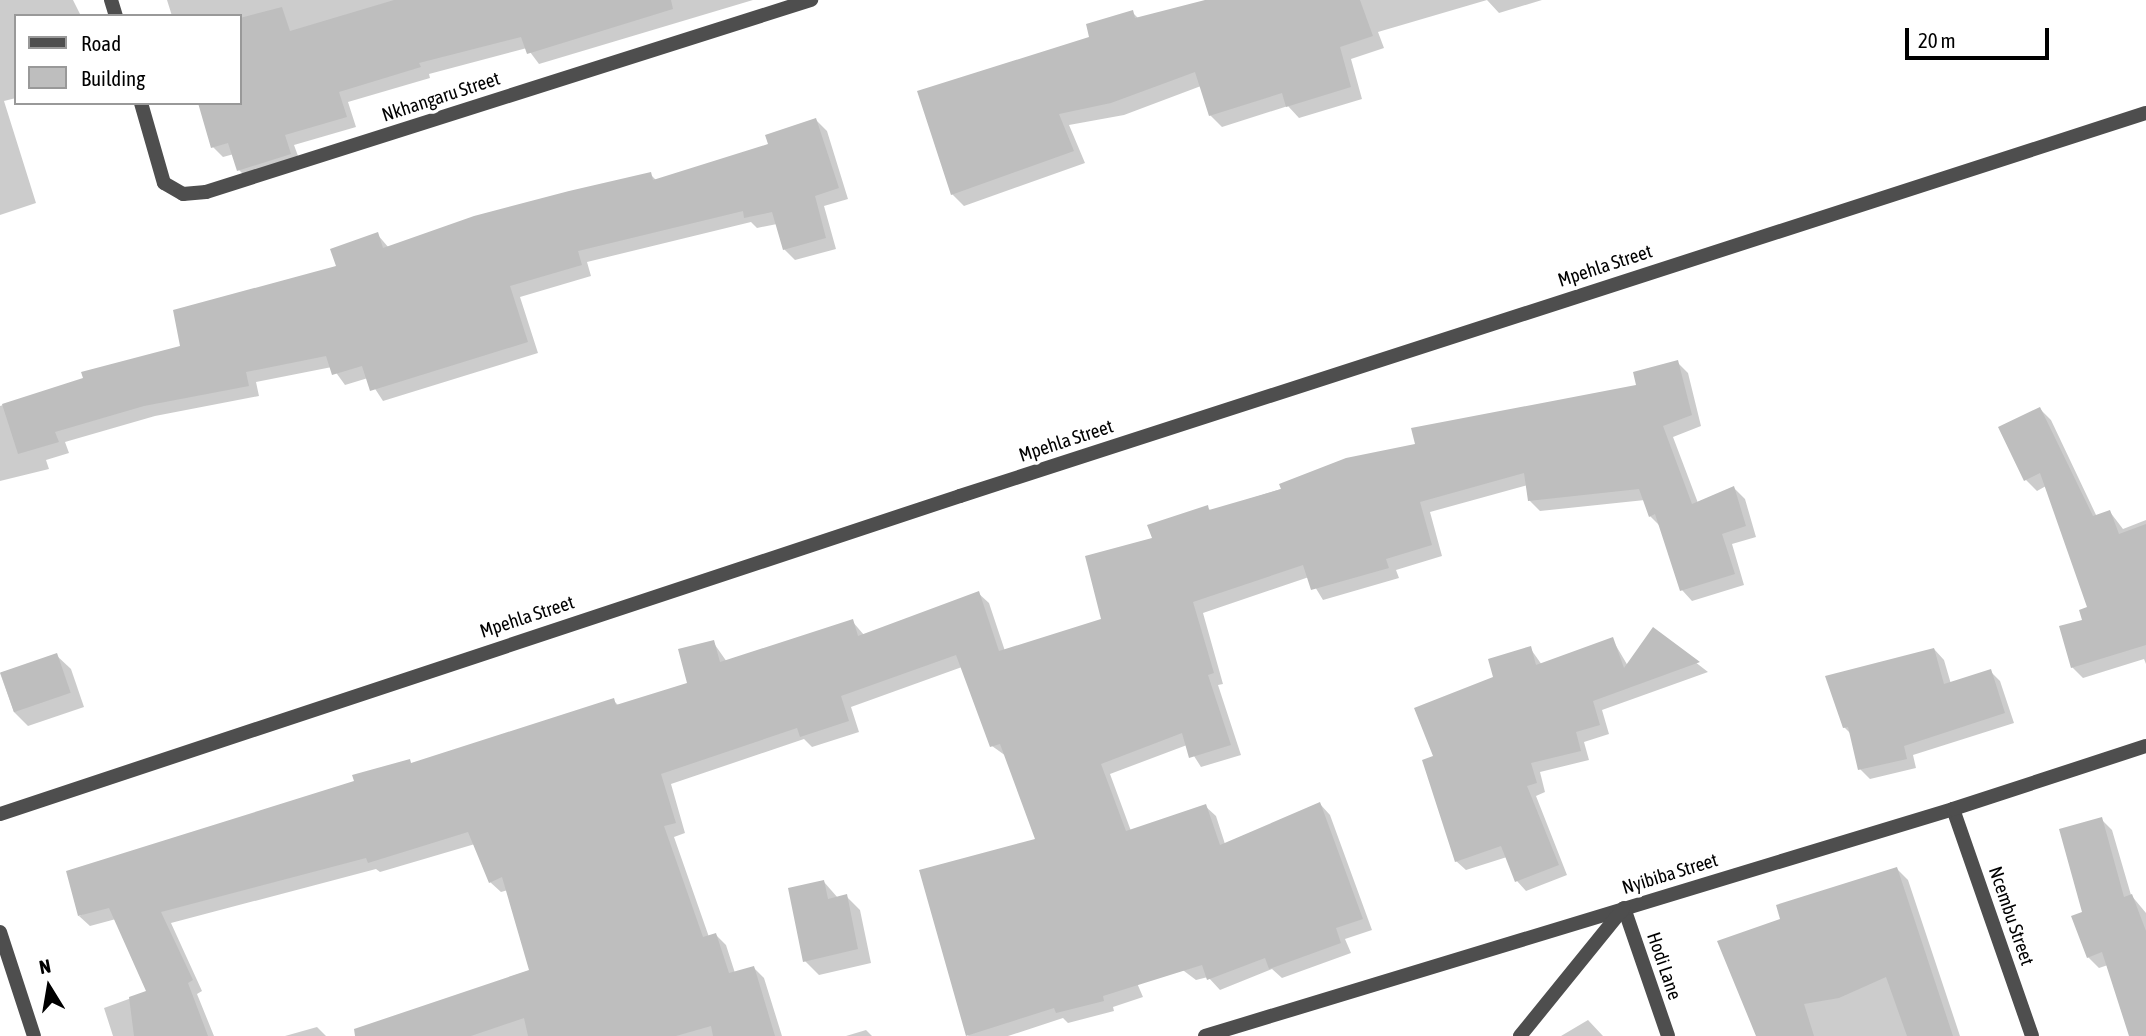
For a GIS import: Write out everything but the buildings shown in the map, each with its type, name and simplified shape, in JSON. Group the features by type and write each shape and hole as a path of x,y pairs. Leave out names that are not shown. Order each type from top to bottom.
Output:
{"street":[{"name":"Nkhangaru Street","path":"142,105 164,183 183,194 206,192 811,0"},
{"name":"Mpehla Street","path":"0,814 881,522 2146,113"},
{"name":"Nyibiba Street","path":"1205,1036 1954,809 2146,746"},
{"name":"Ncembu Street","path":"1954,809 2032,1036"},
{"path":"1520,1036 1624,908"},
{"name":"Hodi Lane","path":"1624,908 1668,1036"},
{"path":"0,932 34,1036"}]}
